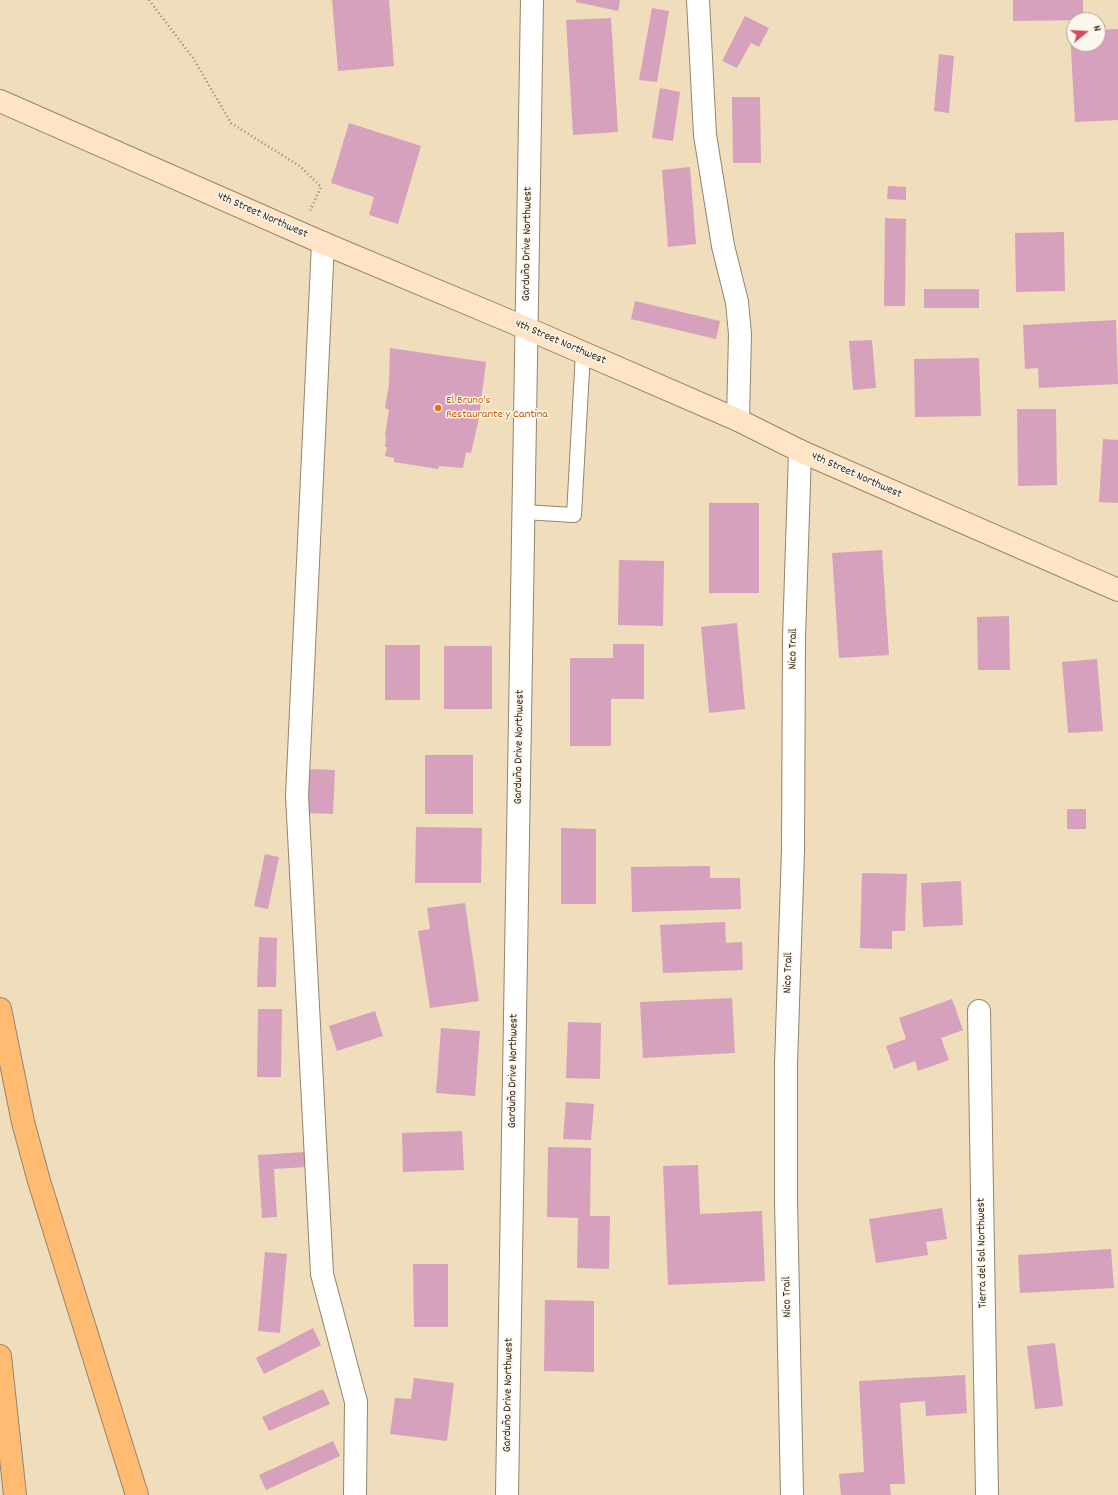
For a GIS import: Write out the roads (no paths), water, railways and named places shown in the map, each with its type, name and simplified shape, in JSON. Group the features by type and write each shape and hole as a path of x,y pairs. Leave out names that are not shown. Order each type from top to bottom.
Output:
{"highway":[{"path":"0,1009 23,1122 39,1181 137,1495"},
{"path":"0,1356 15,1495"}],"main road":[{"name":"4th Street Northwest","path":"0,101 299,233 583,352 738,420 800,451 1118,590"}],"street":[{"name":"Garduño Drive Northwest","path":"508,1495 532,0"},
{"path":"698,0 705,135 723,246 737,302 740,334 738,420"},
{"path":"323,243 297,796 322,1274 356,1402 355,1495"},
{"name":"Nico Trail","path":"792,1495 786,1199 786,1064 793,850 794,638 800,451"},
{"name":"Tierra del Sol Northwest","path":"979,1011 987,1495"}],"lane":[{"path":"523,512 574,515 583,352"}],"place":[{"name":"El Bruno's Restaurante y Cantina","path":"438,408"}]}
